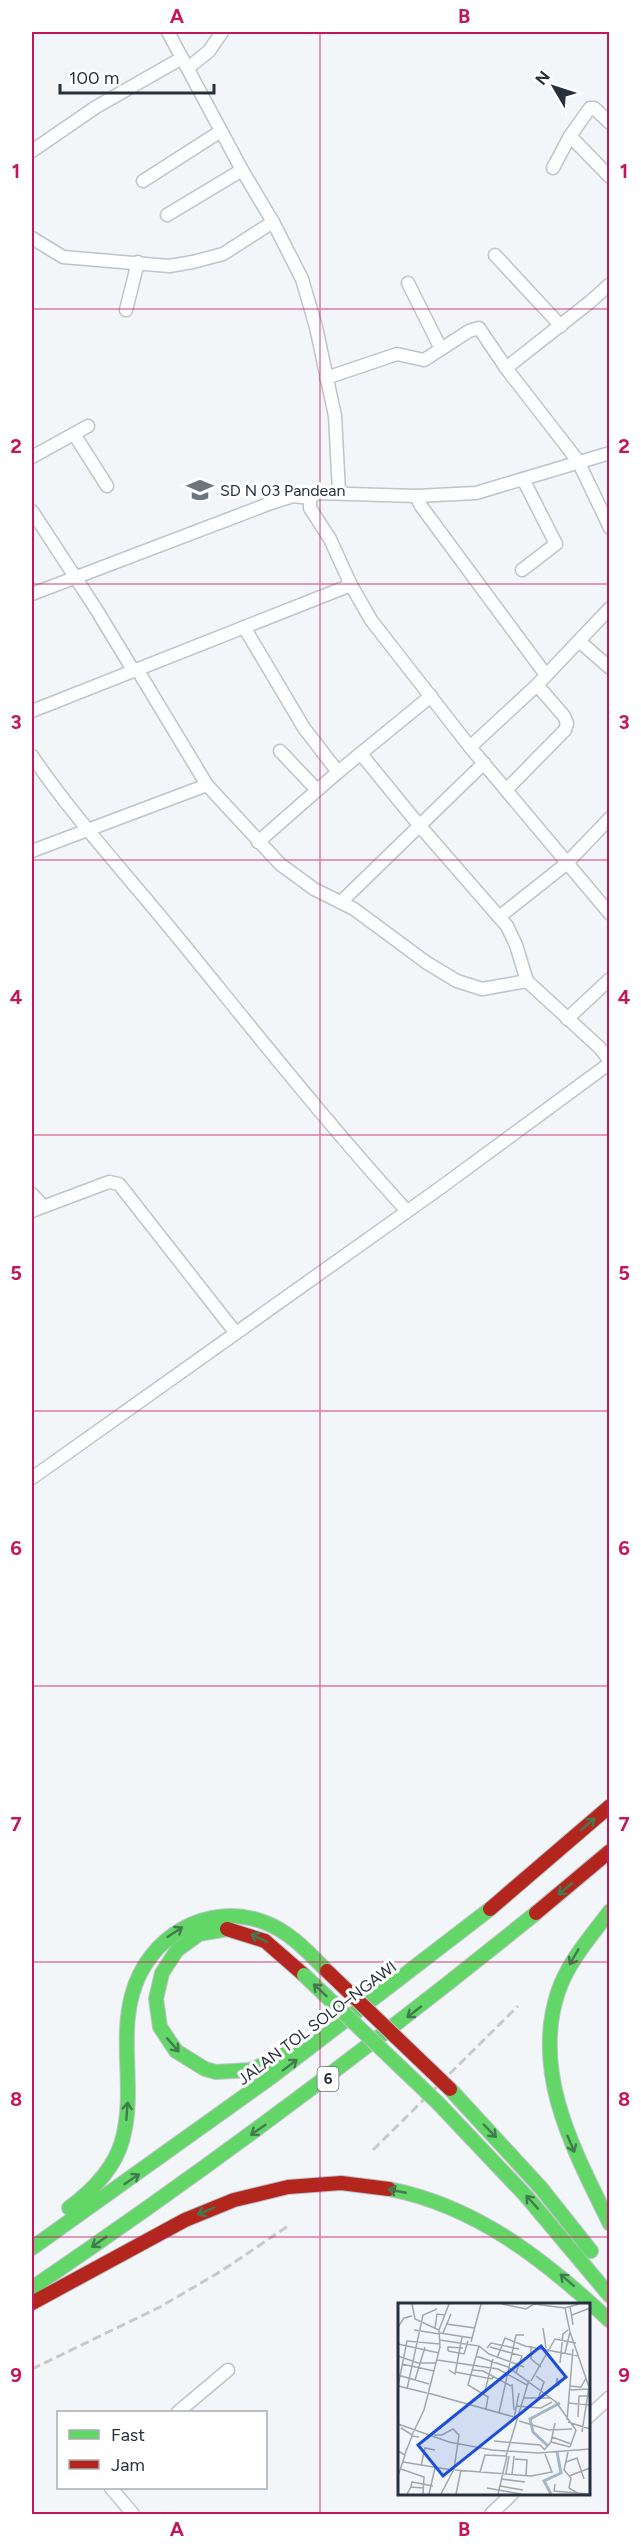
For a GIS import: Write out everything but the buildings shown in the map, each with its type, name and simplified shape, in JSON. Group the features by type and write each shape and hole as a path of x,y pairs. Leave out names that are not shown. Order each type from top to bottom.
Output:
{"highway":[{"name":"JALAN TOL SOLO–NGAWI","path":"32,2248 253,2093 513,1891 609,1806"},
{"name":"6","path":"32,2288 267,2124 352,2061 609,1851"},
{"path":"513,1891 497,1895 287,2052 259,2068 232,2073 208,2070 197,2065 186,2059 167,2039 158,2019 155,1996 157,1984 164,1964 182,1946 208,1931 239,1930 269,1943 303,1975 438,2103 488,2152 567,2241 609,2296"},
{"path":"609,1911 589,1934 571,1962 551,2014 547,2047 550,2079 565,2130 609,2224"},
{"path":"32,2234 87,2194 109,2166 122,2142 128,2100 131,1998 137,1974 162,1941 173,1933 202,1918 233,1914 266,1922 280,1930 327,1971 450,2089 513,2155 569,2219 609,2277"},
{"path":"32,2303 178,2223 221,2205 280,2189 352,2185 391,2190 435,2201 484,2221 553,2268 609,2321"}],"street":[{"path":"168,32 302,279 316,327 335,416 339,492"},
{"path":"32,151 96,107 209,51 222,32"},
{"path":"553,168 570,136 590,108 609,123"},
{"path":"143,182 221,131"},
{"path":"570,136 609,177"},
{"path":"167,215 242,170"},
{"path":"32,238 63,257 169,266 223,254 273,222"},
{"path":"495,255 561,326"},
{"path":"126,310 138,262"},
{"path":"408,283 441,349"},
{"path":"506,368 561,326 609,284"},
{"path":"326,378 397,354 424,360 478,327 484,332 506,368 578,461 609,528"},
{"path":"32,457 88,426"},
{"path":"74,434 108,486"},
{"path":"32,594 271,502 297,495 310,498 317,493 339,492 416,496 476,493 609,453"},
{"path":"522,570 556,544 523,479"},
{"path":"416,496 421,506 546,675"},
{"path":"310,498 310,508 330,539 351,585 372,620 470,747 609,914"},
{"path":"32,511 207,785 275,860 314,889 341,902 457,981 482,988 527,981"},
{"path":"32,711 351,585"},
{"path":"470,747 537,685 609,608"},
{"path":"244,627 304,728 338,772"},
{"path":"579,641 609,668"},
{"path":"506,790 565,729 567,723 564,716 537,685"},
{"path":"258,842 338,772 431,696"},
{"path":"280,751 317,790"},
{"path":"32,1478 609,1062 600,1048 527,981 512,934 362,754"},
{"path":"32,756 87,830 149,901 340,1137 406,1210"},
{"path":"341,902 484,763"},
{"path":"32,851 207,785"},
{"path":"499,917 566,864 609,818"},
{"path":"567,1019 609,979"},
{"path":"32,1194 37,1209 109,1182 118,1184 235,1332"},
{"path":"179,2411 228,2370"},
{"path":"590,2415 609,2397"},
{"path":"113,2489 134,2514"},
{"path":"490,2514 510,2495"}],"railway":[{"path":"373,2150 518,2006"},
{"path":"32,2369 160,2307 223,2270 288,2226"}],"traffic: fast":[{"path":"32,2248 274,2075 490,1909"},
{"path":"610,1911 581,1950 562,1981 551,2023 550,2053 553,2082 571,2141 610,2224"},
{"path":"32,2288 288,2106 536,1913"},
{"path":"69,2208 101,2179 114,2161 122,2141 128,2105 128,2013 140,1974 151,1956 166,1941 202,1920 223,1916 244,1917 266,1923 283,1932 327,1971"},
{"path":"227,1929 199,1934 177,1950 162,1973 156,1999 160,2027 176,2051 205,2069 216,2072 250,2070 272,2061 291,2049"},
{"path":"304,1975 438,2103"},
{"path":"450,2089 541,2188 591,2251"},
{"path":"438,2103 527,2197 610,2296"},
{"path":"389,2189 452,2208 481,2222 535,2257 610,2321"}],"traffic: jam":[{"path":"490,1909 610,1806"},
{"path":"536,1913 610,1851"},
{"path":"227,1929 265,1941 304,1975"},
{"path":"327,1971 450,2089"},
{"path":"32,2303 185,2220 234,2200 288,2187 341,2183 389,2189"}],"place":[{"name":"SD N 03 Pandean","path":"200,490"}]}
